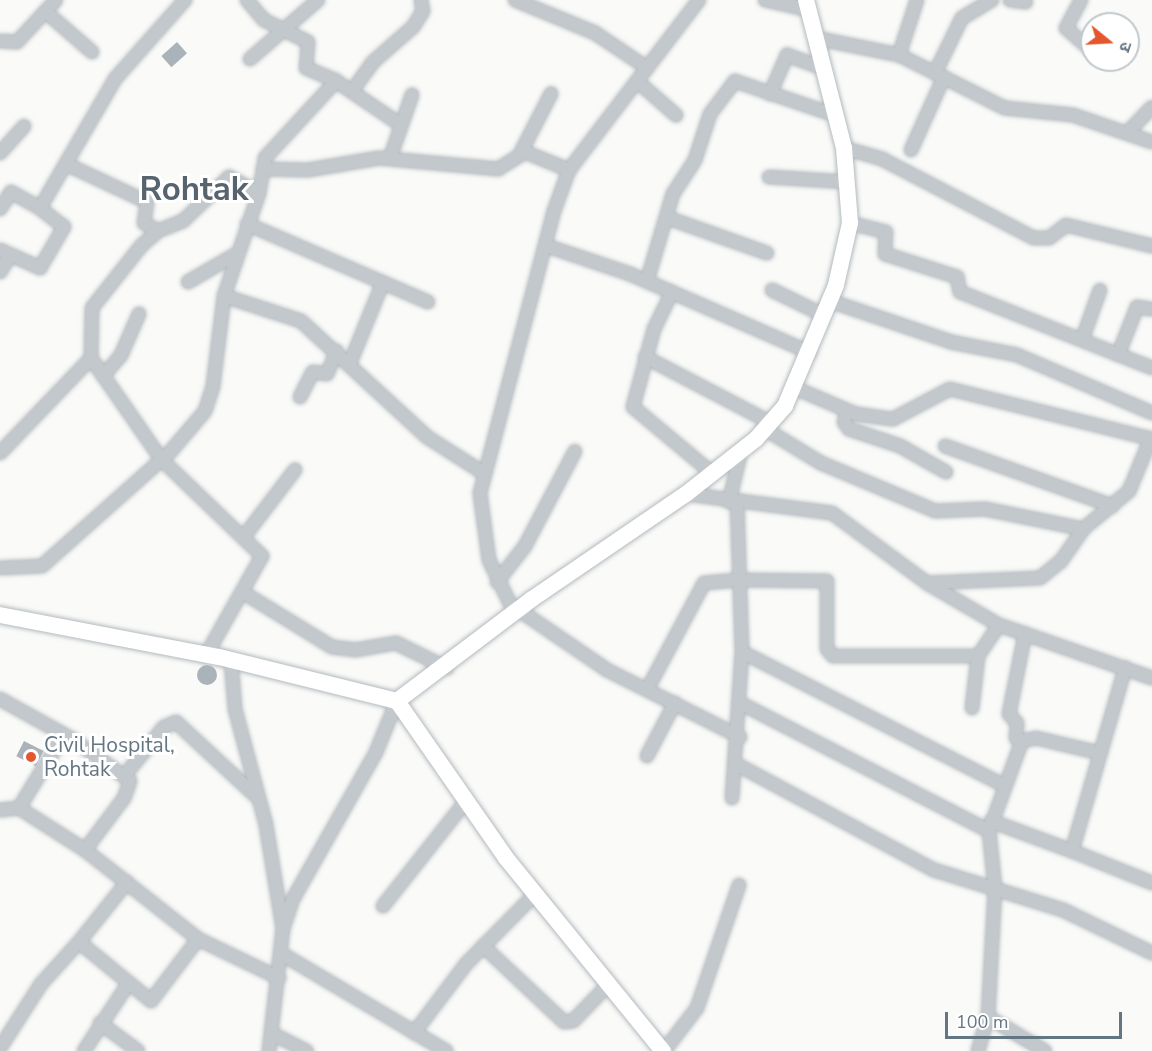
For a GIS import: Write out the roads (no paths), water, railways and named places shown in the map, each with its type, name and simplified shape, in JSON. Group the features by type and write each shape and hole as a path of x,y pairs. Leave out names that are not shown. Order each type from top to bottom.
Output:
{"street":[{"path":"0,41 17,42 56,0"},
{"path":"40,208 68,165 115,79 185,0"},
{"path":"247,0 281,31 308,42 304,65 336,81 401,125"},
{"path":"250,59 318,0"},
{"path":"352,91 373,62 409,32 423,11 421,0"},
{"path":"515,0 595,33 647,68"},
{"path":"283,929 293,899 376,752 398,701 447,668 517,612 686,494 741,451 768,426 795,388 827,309 850,223 848,182 837,116 807,5 765,0"},
{"path":"899,55 917,0"},
{"path":"911,150 962,18 992,0"},
{"path":"1010,0 1026,2"},
{"path":"1080,40 1066,28 1081,0"},
{"path":"692,2 647,68 568,170 482,472 483,523 497,582 517,612 607,670 648,688 740,737"},
{"path":"46,12 92,52"},
{"path":"815,38 899,55 1005,108 1073,115 1129,131 1152,142"},
{"path":"770,94 787,56 825,69"},
{"path":"0,568 42,566 162,460 210,400 224,296 259,193 263,169 275,142 336,81"},
{"path":"637,81 676,115"},
{"path":"647,281 668,218 710,114 732,84 837,116"},
{"path":"520,154 550,94"},
{"path":"390,158 412,95"},
{"path":"1129,131 1152,107"},
{"path":"0,153 24,126"},
{"path":"844,148 882,159 1034,238 1049,238 1066,225 1152,246"},
{"path":"263,169 308,170 390,158 498,169 520,154 530,153 568,170"},
{"path":"68,165 147,202 144,224 158,231"},
{"path":"259,193 229,177 183,221 158,231 98,294 89,326 91,358 162,460 246,534 262,562 244,593 215,656 237,718 258,798 283,929 273,1034 269,1051"},
{"path":"769,177 848,182"},
{"path":"0,184 40,208 64,227 43,265 33,269 5,253 0,272"},
{"path":"0,209 11,192"},
{"path":"668,218 768,252"},
{"path":"850,223 886,232 885,254 957,277 960,292 1152,368"},
{"path":"248,224 428,302"},
{"path":"547,246 672,291 811,353"},
{"path":"188,282 238,253"},
{"path":"350,363 383,282"},
{"path":"772,290 827,309 951,342 1017,355 1152,413"},
{"path":"1082,340 1100,290"},
{"path":"672,291 645,357 633,407 712,473"},
{"path":"224,296 301,321 337,351 427,437 482,472"},
{"path":"1118,355 1137,307 1152,309"},
{"path":"103,376 121,355 139,314"},
{"path":"300,397 313,372 327,374 337,351"},
{"path":"645,357 768,426 821,463 935,511 985,509 1083,529"},
{"path":"0,453 91,358"},
{"path":"795,388 847,411 893,419 950,389 1151,438 1136,482 1113,506 1083,529 1061,561 1040,579 927,583"},
{"path":"847,411 844,422 849,429 900,446 946,472"},
{"path":"945,446 1113,506"},
{"path":"497,582 525,546 575,451"},
{"path":"732,798 740,737 742,652 733,502 741,451"},
{"path":"246,534 295,470"},
{"path":"686,494 733,502 832,513 927,583 999,626 1152,678"},
{"path":"648,688 704,583 739,580 827,581 827,649 833,656 978,656"},
{"path":"244,593 332,647 355,650 396,643 447,668"},
{"path":"0,604 398,701 465,802 535,894 663,1051 697,1008 739,885"},
{"path":"0,615 215,656"},
{"path":"972,708 978,656 999,626"},
{"path":"1025,634 1009,714 1017,723 1016,738 1022,741 1036,738 1101,753"},
{"path":"742,652 1003,785"},
{"path":"1072,850 1125,668"},
{"path":"0,699 125,775 128,792 85,850"},
{"path":"647,756 675,703"},
{"path":"741,704 990,826 1072,850 1152,883"},
{"path":"125,775 164,727 176,723 258,798"},
{"path":"19,808 63,736"},
{"path":"978,1051 988,1017 995,888 990,826 1003,785 1022,741"},
{"path":"736,764 934,870 1063,910 1152,953"},
{"path":"383,906 465,802"},
{"path":"0,810 19,808 85,850 198,939 279,978"},
{"path":"0,1050 41,984 79,942 127,882"},
{"path":"414,1033 483,946 535,894"},
{"path":"79,942 151,1001 198,939"},
{"path":"483,946 564,1023 573,1021 609,984"},
{"path":"282,954 446,1051"},
{"path":"84,1051 100,1023 128,984"},
{"path":"988,1017 1045,1051"},
{"path":"100,1023 138,1051"},
{"path":"273,1034 307,1051"}],"place":[{"name":"Civil Hospital, Rohtak","path":"31,757"}],"district":[{"name":"Rohtak","path":"194,190"}]}
